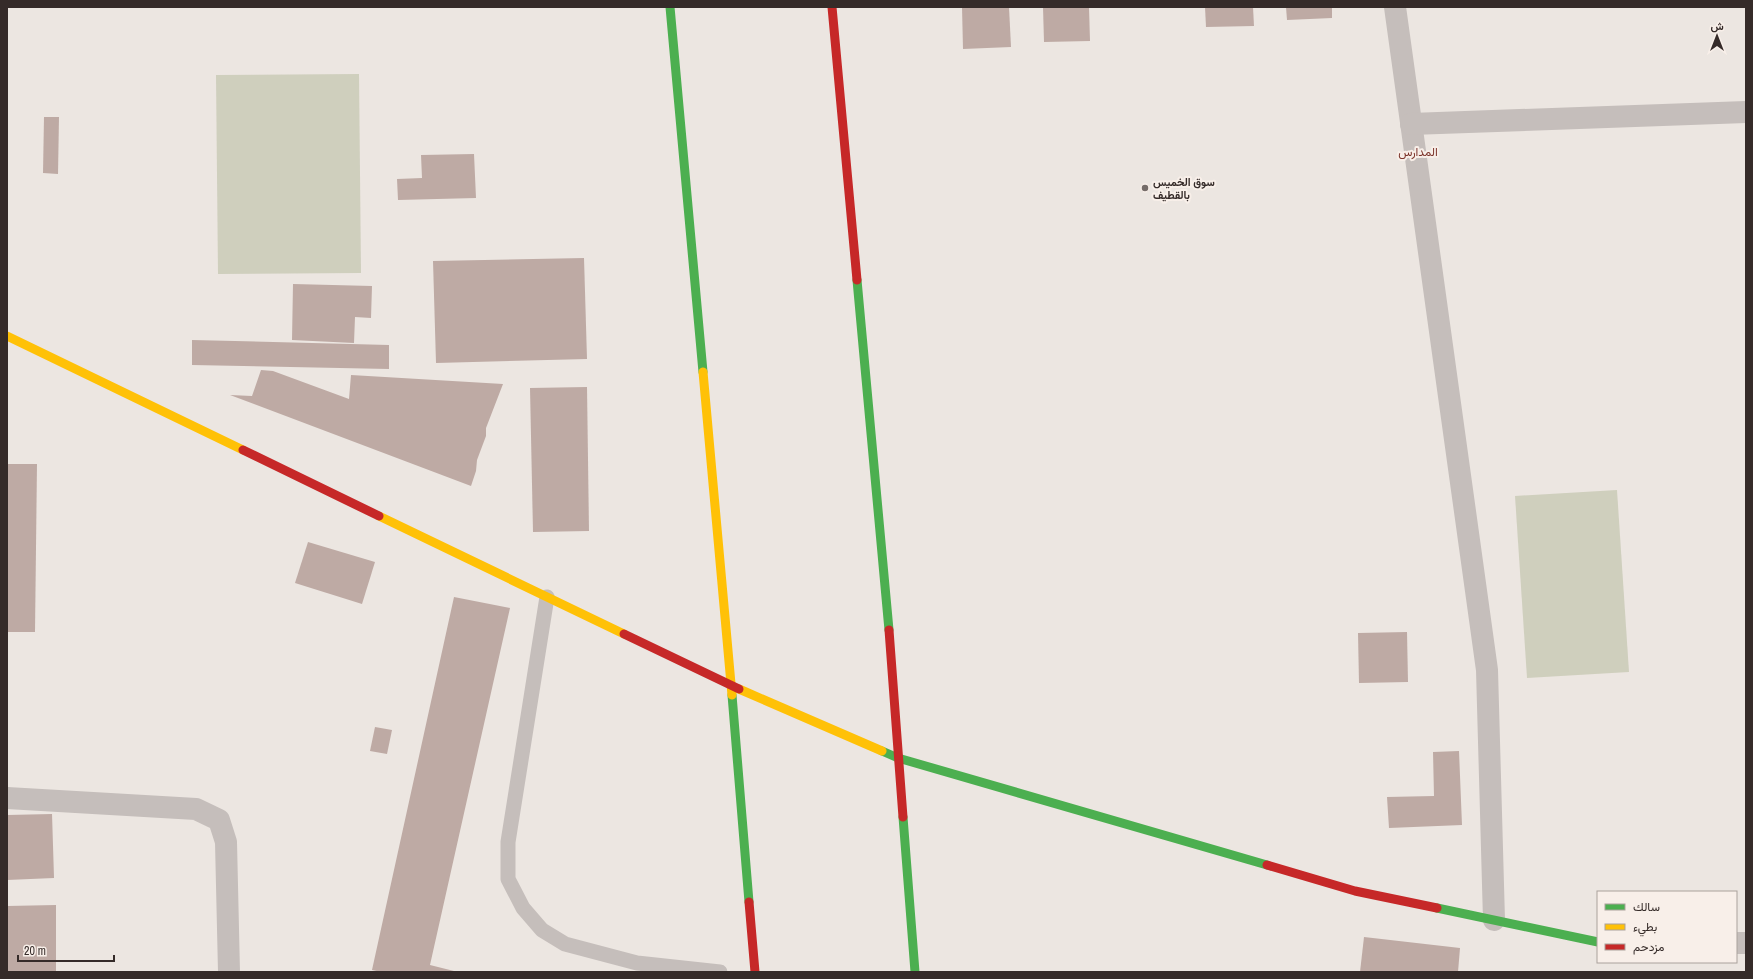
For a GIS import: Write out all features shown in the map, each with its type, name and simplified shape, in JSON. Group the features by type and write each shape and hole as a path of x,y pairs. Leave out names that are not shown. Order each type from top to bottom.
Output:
{"main road":[{"path":"670,7 755,972"},
{"path":"832,7 885,578 914,972"},
{"path":"7,336 731,686 898,758 1355,891 1597,942"}],"street":[{"path":"1395,7 1487,670 1494,920"},
{"path":"1411,124 1746,112"},
{"path":"7,798 196,809 219,820 226,842 229,972"}],"lane":[{"path":"547,597 508,842 508,879 523,908 542,930 565,944 637,963 720,972"}],"green space":[{"path":"359,74 361,273 218,274 216,75"},
{"path":"1617,490 1629,672 1527,678 1515,496"}],"building":[{"path":"962,7 1009,7 1011,47 963,49"},
{"path":"1043,7 1089,7 1090,41 1044,42"},
{"path":"1205,7 1253,7 1254,26 1206,27"},
{"path":"1286,7 1332,7 1332,18 1287,20"},
{"path":"44,117 59,117 58,174 43,173"},
{"path":"474,154 476,198 398,200 397,179 422,178 421,155"},
{"path":"584,258 587,359 436,363 433,261"},
{"path":"293,284 372,286 371,318 355,317 354,343 292,340"},
{"path":"192,340 389,345 389,369 192,365"},
{"path":"261,370 273,371 349,399 351,375 503,384 486,428 486,436 477,460 476,471 471,486 230,395 252,396"},
{"path":"587,387 589,531 533,532 530,388"},
{"path":"7,464 37,464 35,632 7,632"},
{"path":"308,542 375,562 362,604 295,583"},
{"path":"454,597 510,608 430,965 458,972 381,972 372,970"},
{"path":"1407,632 1408,682 1359,683 1358,633"},
{"path":"375,727 392,730 387,754 370,751"},
{"path":"1459,751 1462,825 1389,828 1387,797 1434,796 1433,752"},
{"path":"52,814 54,878 7,880 7,815"},
{"path":"56,905 56,972 7,972 7,906"},
{"path":"1364,937 1460,948 1458,972 1360,972"}],"traffic: fast":[{"path":"670,7 703,372"},
{"path":"857,280 889,630"},
{"path":"732,695 749,902"},
{"path":"882,751 898,758 1267,865"},
{"path":"903,817 915,972"},
{"path":"1437,908 1597,942"}],"traffic: slow":[{"path":"7,336 243,450"},
{"path":"703,372 732,695"},
{"path":"379,516 624,634"},
{"path":"739,689 882,751"}],"traffic: jam":[{"path":"832,7 857,280"},
{"path":"243,450 379,516"},
{"path":"889,630 903,817"},
{"path":"624,634 739,689"},
{"path":"1267,865 1355,891 1437,908"},
{"path":"749,902 755,972"}],"place":[{"name":"سوق الخميس بالقطيف","path":"1145,188"}],"district":[{"name":"المدارس","path":"1418,152"}]}
